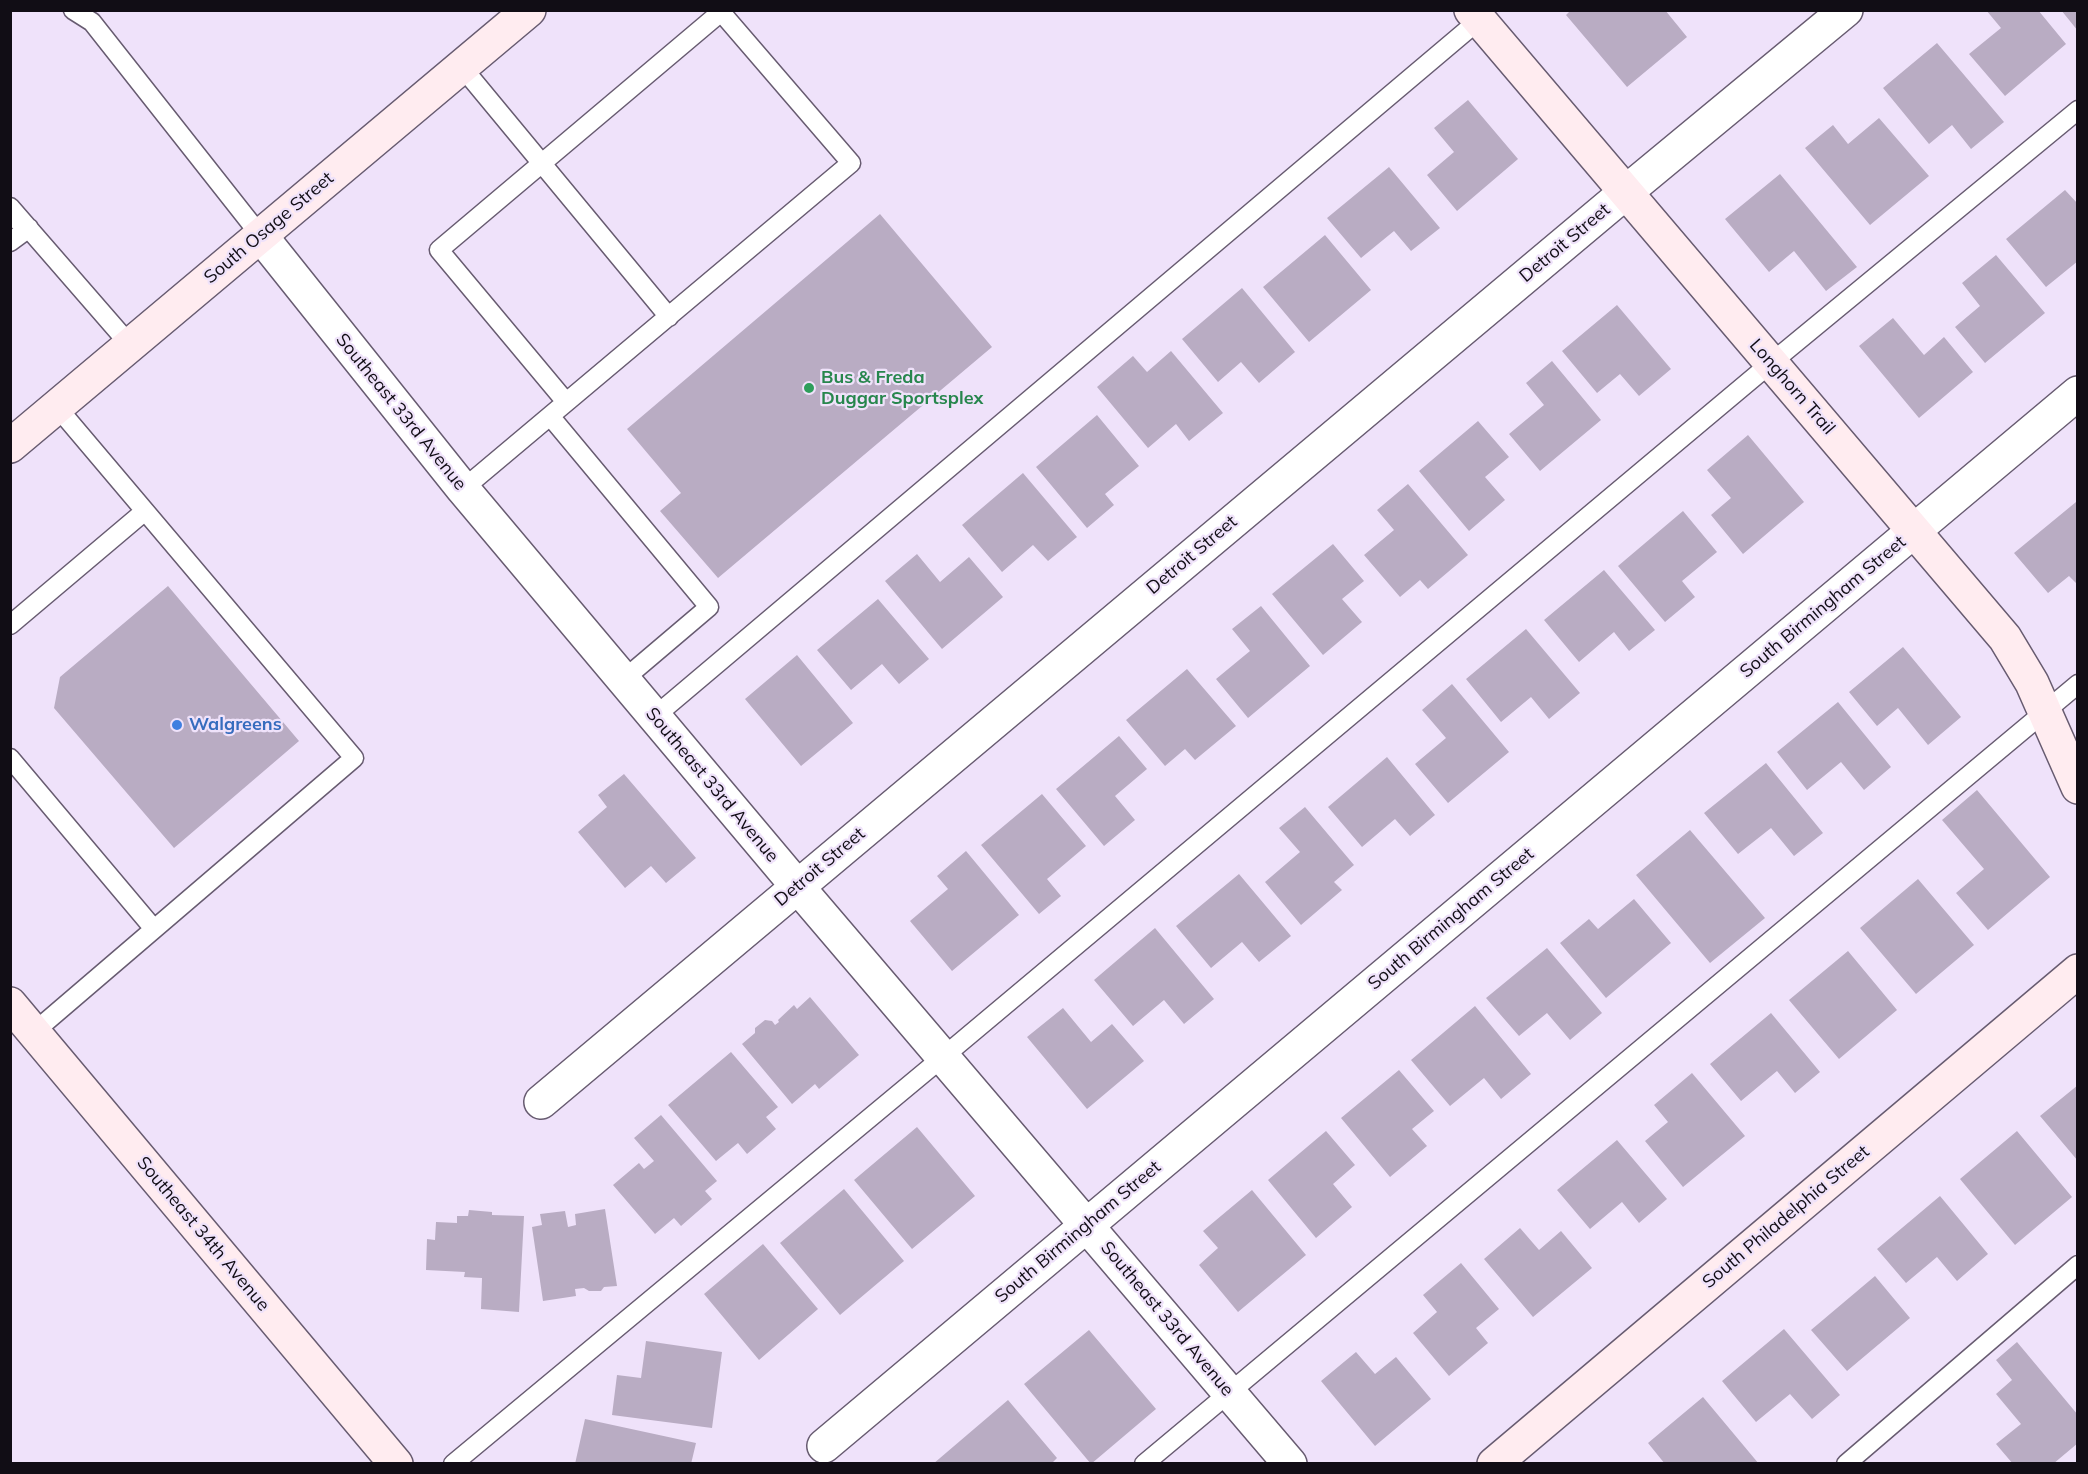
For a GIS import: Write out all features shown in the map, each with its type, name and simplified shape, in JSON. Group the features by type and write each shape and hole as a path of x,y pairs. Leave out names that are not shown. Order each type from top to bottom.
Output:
{"street":[{"name":"South Osage Street","path":"10,446 529,10"},
{"name":"Detroit Street","path":"541,1102 796,886 1846,10"},
{"name":"Longhorn Trail","path":"1480,13 1626,192 2005,638 2032,683 2078,787"},
{"name":"Southeast 33rd Avenue","path":"260,235 463,489 654,717 1290,1464"},
{"name":"South Birmingham Street","path":"824,1446 2078,393"},
{"name":"South Philadelphia Street","path":"1494,1464 2078,971"},
{"name":"Southeast 34th Avenue","path":"10,1004 396,1464"}],"lane":[{"path":"73,10 92,22 260,235"},
{"path":"463,489 851,163 721,12 439,250 566,402"},
{"path":"654,717 1480,13"},
{"path":"462,67 669,317"},
{"path":"453,1464 1771,363 2078,111"},
{"path":"10,207 130,345"},
{"path":"10,218 28,228"},
{"path":"10,243 28,228"},
{"path":"34,1032 354,758 57,407"},
{"path":"550,416 709,607 623,680"},
{"path":"10,625 145,511"},
{"path":"1144,1464 2078,684"},
{"path":"10,758 154,930"},
{"path":"1846,1464 2078,1265"}],"building":[{"path":"1571,10 1665,10 1687,37 1627,87 1566,15"},
{"path":"1986,10 2038,10 2066,44 2005,96 1969,54 2001,28"},
{"path":"2061,10 2078,10 2078,31"},
{"path":"1937,43 2004,122 1971,149 1952,125 1929,144 1883,88"},
{"path":"1468,100 1518,159 1457,211 1427,175 1454,152 1434,128"},
{"path":"1879,118 1929,176 1870,225 1805,148 1833,125 1848,144"},
{"path":"1389,167 1440,228 1411,251 1394,231 1361,258 1327,218"},
{"path":"1780,174 1857,267 1826,291 1794,251 1769,272 1725,219"},
{"path":"2065,190 2078,204 2078,261 2046,287 2006,239"},
{"name":"Bus & Freda Duggar Sportsplex","path":"880,214 992,347 718,578 660,511 681,493 627,429"},
{"path":"1325,235 1371,290 1309,342 1263,287"},
{"path":"1996,255 2045,313 1985,363 1955,327 1980,306 1962,283"},
{"path":"1242,288 1295,352 1259,383 1241,362 1218,382 1182,339"},
{"path":"1617,305 1671,369 1639,396 1620,374 1597,393 1562,351"},
{"path":"1893,318 1924,355 1944,337 1973,372 1919,418 1859,346"},
{"path":"1171,351 1223,413 1189,441 1176,424 1148,448 1097,387 1133,356 1147,372"},
{"path":"1552,361 1601,420 1540,471 1509,434 1544,405 1526,383"},
{"path":"1097,415 1139,466 1105,494 1114,505 1087,528 1036,467"},
{"path":"1478,421 1509,457 1485,477 1505,500 1469,531 1419,471"},
{"path":"1748,435 1804,502 1743,554 1711,515 1731,498 1707,470"},
{"path":"1023,473 1077,537 1048,561 1033,545 1002,572 962,525"},
{"path":"1408,484 1468,555 1428,589 1420,580 1400,597 1364,555 1394,530 1377,510"},
{"path":"2076,502 2078,504 2078,585 2069,576 2048,593 2014,553"},
{"path":"1683,511 1717,552 1682,581 1695,597 1665,622 1618,566"},
{"path":"1333,544 1364,581 1342,599 1362,622 1323,655 1272,594"},
{"path":"917,554 940,582 969,557 1003,597 942,649 885,581"},
{"path":"1604,570 1655,630 1629,651 1614,632 1579,662 1544,620"},
{"name":"Walgreens","path":"168,586 299,741 174,848 54,708 60,677"},
{"path":"878,599 929,659 899,684 882,664 851,690 817,650"},
{"path":"1261,606 1310,666 1248,718 1216,679 1250,651 1232,629"},
{"path":"1526,629 1580,693 1549,719 1531,697 1501,722 1466,679"},
{"path":"1903,647 1961,717 1928,745 1898,708 1877,726 1849,692"},
{"path":"797,655 853,723 801,766 745,699"},
{"path":"1187,669 1236,726 1195,760 1185,749 1165,766 1126,720"},
{"path":"1452,684 1509,752 1448,803 1415,764 1446,738 1422,710"},
{"path":"1838,702 1891,767 1864,790 1841,762 1807,790 1777,752"},
{"path":"1119,736 1147,769 1115,796 1135,820 1104,846 1056,789"},
{"path":"1387,757 1435,815 1410,836 1395,819 1362,847 1328,807"},
{"path":"1766,763 1823,833 1794,856 1771,828 1738,854 1704,813"},
{"path":"624,774 696,858 666,883 651,866 625,888 578,832 607,807 598,795"},
{"path":"1977,790 2050,877 1988,930 1956,893 1984,869 1942,820"},
{"path":"1042,794 1086,846 1047,879 1061,896 1039,914 981,845"},
{"path":"1305,807 1354,865 1334,882 1342,890 1301,925 1265,882 1300,852 1279,828"},
{"path":"1690,830 1765,918 1710,963 1636,875"},
{"path":"966,851 1019,915 952,971 910,921 948,889 937,876"},
{"path":"1239,874 1291,936 1259,962 1242,942 1211,968 1176,926"},
{"path":"1918,879 1974,945 1916,994 1860,928"},
{"path":"1634,899 1671,943 1606,998 1560,943 1589,919 1598,929"},
{"path":"1155,928 1214,999 1184,1024 1164,1000 1133,1026 1094,980"},
{"path":"1547,948 1602,1013 1570,1040 1547,1013 1519,1036 1486,998"},
{"path":"1848,951 1897,1010 1839,1059 1789,1000"},
{"path":"810,997 859,1055 819,1089 815,1084 792,1104 742,1044 765,1020 772,1021 775,1025 794,1005 797,1009"},
{"path":"1475,1006 1531,1074 1501,1099 1484,1078 1450,1106 1411,1060"},
{"path":"1063,1008 1091,1042 1112,1024 1144,1061 1087,1109 1027,1037"},
{"path":"1771,1013 1820,1072 1795,1093 1777,1071 1741,1101 1710,1064"},
{"path":"731,1052 778,1107 766,1117 776,1129 747,1154 738,1143 716,1161 668,1105"},
{"path":"1399,1070 1434,1111 1412,1129 1427,1146 1390,1177 1341,1118"},
{"path":"1692,1073 1745,1136 1683,1187 1645,1141 1668,1122 1654,1105"},
{"path":"2078,1085 2078,1161 2040,1116"},
{"path":"661,1115 717,1181 705,1191 712,1199 681,1226 674,1218 655,1234 613,1185 639,1163 644,1169 654,1161 634,1138"},
{"path":"917,1127 975,1196 912,1249 854,1180"},
{"path":"1326,1131 1355,1165 1333,1184 1352,1207 1316,1238 1268,1180"},
{"path":"2017,1131 2072,1197 2015,1245 1960,1179"},
{"path":"1617,1140 1667,1199 1639,1223 1622,1202 1590,1229 1557,1190"},
{"path":"844,1189 904,1261 840,1315 780,1243"},
{"path":"1252,1190 1306,1255 1238,1312 1199,1265 1218,1248 1203,1231"},
{"path":"1940,1196 1988,1254 1957,1281 1937,1257 1906,1283 1877,1249"},
{"path":"605,1209 617,1286 604,1287 601,1291 575,1289 576,1296 543,1301 532,1227 542,1225 540,1214 565,1211 568,1227 576,1225 575,1214"},
{"path":"469,1210 492,1212 492,1215 524,1216 519,1312 481,1309 482,1278 464,1277 465,1272 426,1270 427,1239 435,1240 436,1222 457,1223 457,1216 468,1216"},
{"path":"1520,1228 1539,1250 1561,1231 1592,1268 1533,1317 1484,1259"},
{"path":"763,1244 818,1309 759,1360 704,1294"},
{"path":"1461,1263 1499,1309 1476,1328 1488,1343 1449,1376 1413,1333 1437,1312 1423,1295"},
{"path":"1875,1276 1910,1318 1847,1371 1811,1330"},
{"path":"1784,1329 1840,1395 1812,1419 1790,1394 1756,1422 1722,1381"},
{"path":"1089,1330 1156,1409 1091,1464 1024,1384"},
{"path":"646,1341 722,1352 712,1428 612,1415 617,1375 641,1378"},
{"path":"2017,1342 2078,1415 2078,1443 2053,1464 2013,1464 1996,1444 2021,1424 1996,1394 2012,1380 1996,1360"},
{"path":"1356,1352 1375,1374 1396,1357 1431,1399 1375,1446 1321,1381"},
{"path":"1703,1397 1759,1464 1665,1464 1648,1443"},
{"path":"1008,1400 1057,1458 1051,1464 933,1464"},
{"path":"585,1419 696,1443 691,1464 575,1464"}],"place":[{"name":"Bus & Freda Duggar Sportsplex","path":"809,388"},
{"name":"Walgreens","path":"177,725"}]}
